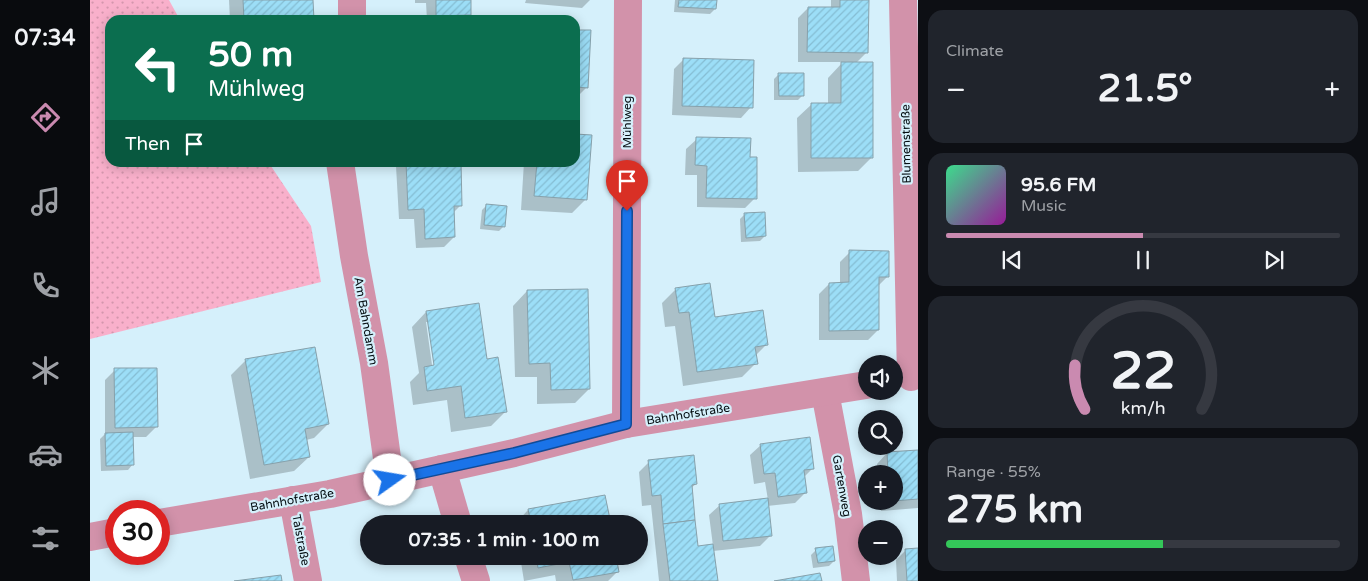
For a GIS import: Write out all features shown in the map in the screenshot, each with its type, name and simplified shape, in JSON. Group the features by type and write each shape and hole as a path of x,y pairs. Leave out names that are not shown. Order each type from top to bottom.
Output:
{"street":[{"path":"352,0 352,15"},
{"name":"Mühlweg","path":"626,424 628,0"},
{"name":"Blumenstraße","path":"902,0 907,378"},
{"name":"Am Bahndamm","path":"341,167 354,256 374,363 390,480"},
{"name":"Bahnhofstraße","path":"170,521 330,494 514,453 626,424 858,386"},
{"name":"Gartenweg","path":"825,392 848,514 856,581"},
{"path":"442,469 455,515"},
{"name":"Talstraße","path":"293,500 308,581"},
{"path":"90,537 105,534"},
{"path":"471,565 476,581"}],"shaded area":[{"path":"90,0 169,0 177,15 105,15 105,167 272,167 311,226 321,282 90,339"}],"building":[{"path":"243,0 313,0 314,15 244,15"},
{"path":"436,0 471,0 471,15 436,15"},
{"path":"679,0 717,0 716,9 678,7"},
{"path":"840,0 869,0 868,53 807,52 808,7 840,7"},
{"path":"580,30 591,30 588,88 580,87"},
{"path":"683,58 754,60 753,108 682,106"},
{"path":"841,62 873,62 873,158 811,158 811,103 841,103"},
{"path":"778,73 804,73 804,96 779,96"},
{"path":"580,134 592,135 587,200 534,196 537,167 580,167"},
{"path":"696,137 751,138 750,157 757,157 757,199 706,198 707,166 695,165"},
{"path":"406,167 461,167 462,206 454,206 455,237 425,239 424,209 408,210"},
{"path":"486,204 507,206 505,227 484,225"},
{"path":"765,212 766,236 746,238 744,213"},
{"path":"849,250 889,251 889,277 879,277 879,330 829,331 829,283 849,282"},
{"path":"710,283 715,317 763,310 768,345 755,347 758,364 697,372 689,312 679,313 675,288"},
{"path":"588,289 590,389 551,390 550,363 529,364 527,290"},
{"path":"479,303 487,359 498,357 507,412 465,418 461,386 427,391 424,367 434,365 426,311"},
{"path":"315,347 329,424 305,429 310,457 264,465 245,359"},
{"path":"114,368 157,368 158,427 115,428"},
{"path":"133,432 134,465 106,466 105,433"},
{"path":"810,437 814,469 804,470 807,493 778,497 775,473 764,474 760,444"},
{"path":"918,450 918,499 903,500 903,465 888,465 887,455 903,455 903,451"},
{"path":"694,455 697,484 692,485 695,520 663,524 661,495 652,496 648,460"},
{"path":"605,495 609,515 529,515 528,509"},
{"path":"768,498 772,536 723,541 719,504"},
{"path":"695,520 698,546 713,544 718,581 670,581 663,524"},
{"path":"833,546 835,561 818,563 815,548"},
{"path":"918,548 918,581 907,581 905,549"},
{"path":"538,565 554,565 538,568"},
{"path":"570,565 618,565 619,572 573,580"},
{"path":"820,573 822,581 774,581"},
{"path":"281,575 282,581 234,581"}],"route":[{"path":"390,480 514,453 626,424 627,211"}]}
